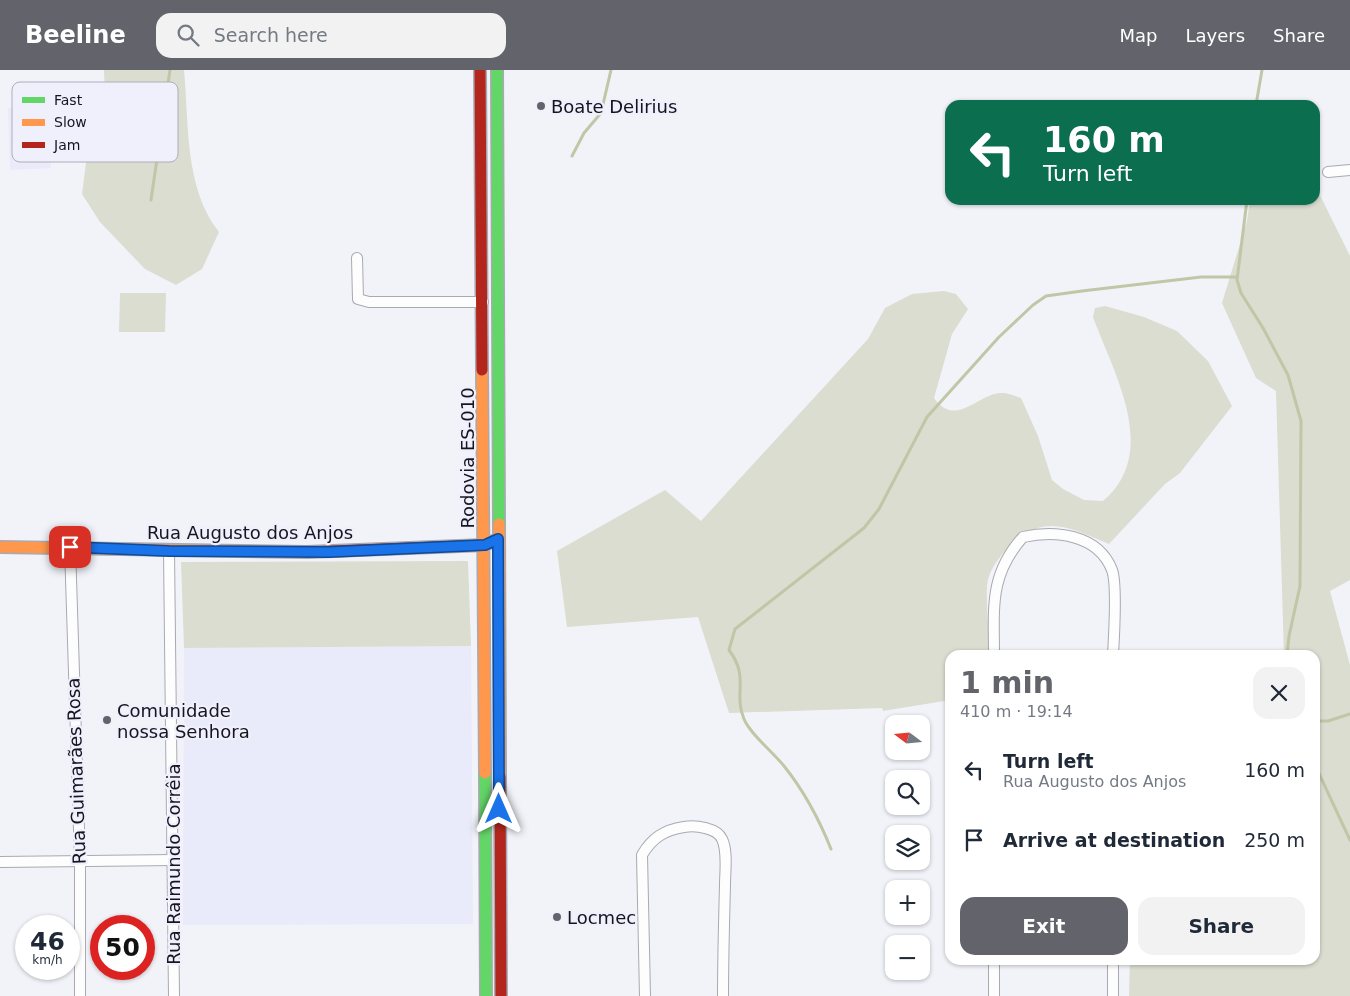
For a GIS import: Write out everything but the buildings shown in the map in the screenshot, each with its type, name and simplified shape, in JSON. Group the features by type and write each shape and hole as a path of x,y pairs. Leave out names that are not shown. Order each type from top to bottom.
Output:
{"main road":[{"name":"Rodovia ES-010","path":"480,70 485,545 486,996"},
{"name":"Rodovia ES-010","path":"497,70 501,996"},
{"name":"Rua Augusto dos Anjos","path":"0,547 329,552 485,545 498,539"}],"street":[{"path":"1328,172 1350,170"},
{"path":"357,258 358,299 369,302 483,302"},
{"path":"994,650 994,598 1001,567 1009,552 1022,537 1055,533 1084,541 1103,555 1112,571 1114,650"},
{"name":"Rua Guimarães Rosa","path":"70,547 80,861 80,996"},
{"name":"Rua Raimundo Corrêia","path":"169,551 174,860 174,996"},
{"path":"645,996 642,856 650,842 659,835 686,826 708,828 717,832 723,840 725,863 723,996"},
{"path":"0,862 174,860"},
{"path":"994,965 994,996"},
{"path":"1113,965 1113,996"}],"shaded area":[{"path":"104,70 184,70 190,154 194,175 199,195 208,215 219,232 202,269 176,285 145,269 100,222 82,194 86,162 178,162 178,82 104,82"},
{"path":"8,108 12,108 12,162 51,162 51,168 10,170"},
{"path":"1320,195 1350,256 1350,580 1330,591 1350,665 1350,996 1129,996 1130,965 1320,965 1320,650 1284,650 1276,391 1256,378 1222,303 1247,221 1249,205 1320,205"},
{"path":"944,291 956,294 968,309 952,334 934,398 942,407 959,410 993,394 1004,393 1021,398 1038,436 1052,480 1063,489 1084,500 1103,501 1120,481 1129,459 1131,436 1120,386 1093,317 1095,308 1105,306 1144,317 1177,331 1208,361 1232,406 1180,473 1165,484 1109,544 1080,532 1055,526 1031,530 1006,550 989,576 987,586 990,650 945,650 945,701 883,711 882,708 729,713 698,617 567,627 557,551 665,490 701,521 868,339 885,308 912,294"},
{"path":"120,293 166,293 165,332 119,332"},
{"path":"468,561 471,646 184,648 181,562"},
{"path":"471,646 473,924 183,925 184,648"}],"waterway":[{"path":"168,82 170,70"},
{"path":"572,156 584,133 601,113 611,70"},
{"path":"1257,100 1262,70"},
{"path":"151,200 157,162"},
{"path":"1246,205 1237,280 1241,293 1263,328 1288,375 1301,421 1300,586 1288,650"},
{"path":"831,849 816,816 798,785 751,731 744,719 740,701 739,669 729,650 735,629 864,528 879,509 927,417 999,337 1033,305 1046,296 1082,291 1201,277 1237,277"},
{"path":"1320,721 1328,721 1350,714"},
{"path":"1320,776 1350,840"}],"traffic: fast":[{"path":"497,70 499,524"},
{"path":"485,773 486,996"}],"traffic: slow":[{"path":"482,370 485,773"},
{"path":"499,524 500,777"},
{"path":"0,547 307,552"}],"traffic: jam":[{"path":"480,70 482,370"},
{"path":"307,552 485,545 493,541"},
{"path":"500,777 501,996"}],"place":[{"name":"Boate Delirius","path":"541,106"},
{"name":"Comunidade nossa Senhora","path":"107,720"},
{"name":"Locmec","path":"557,917"}],"route":[{"path":"70,547 169,551 329,552 485,545 498,539 499,809"}]}
